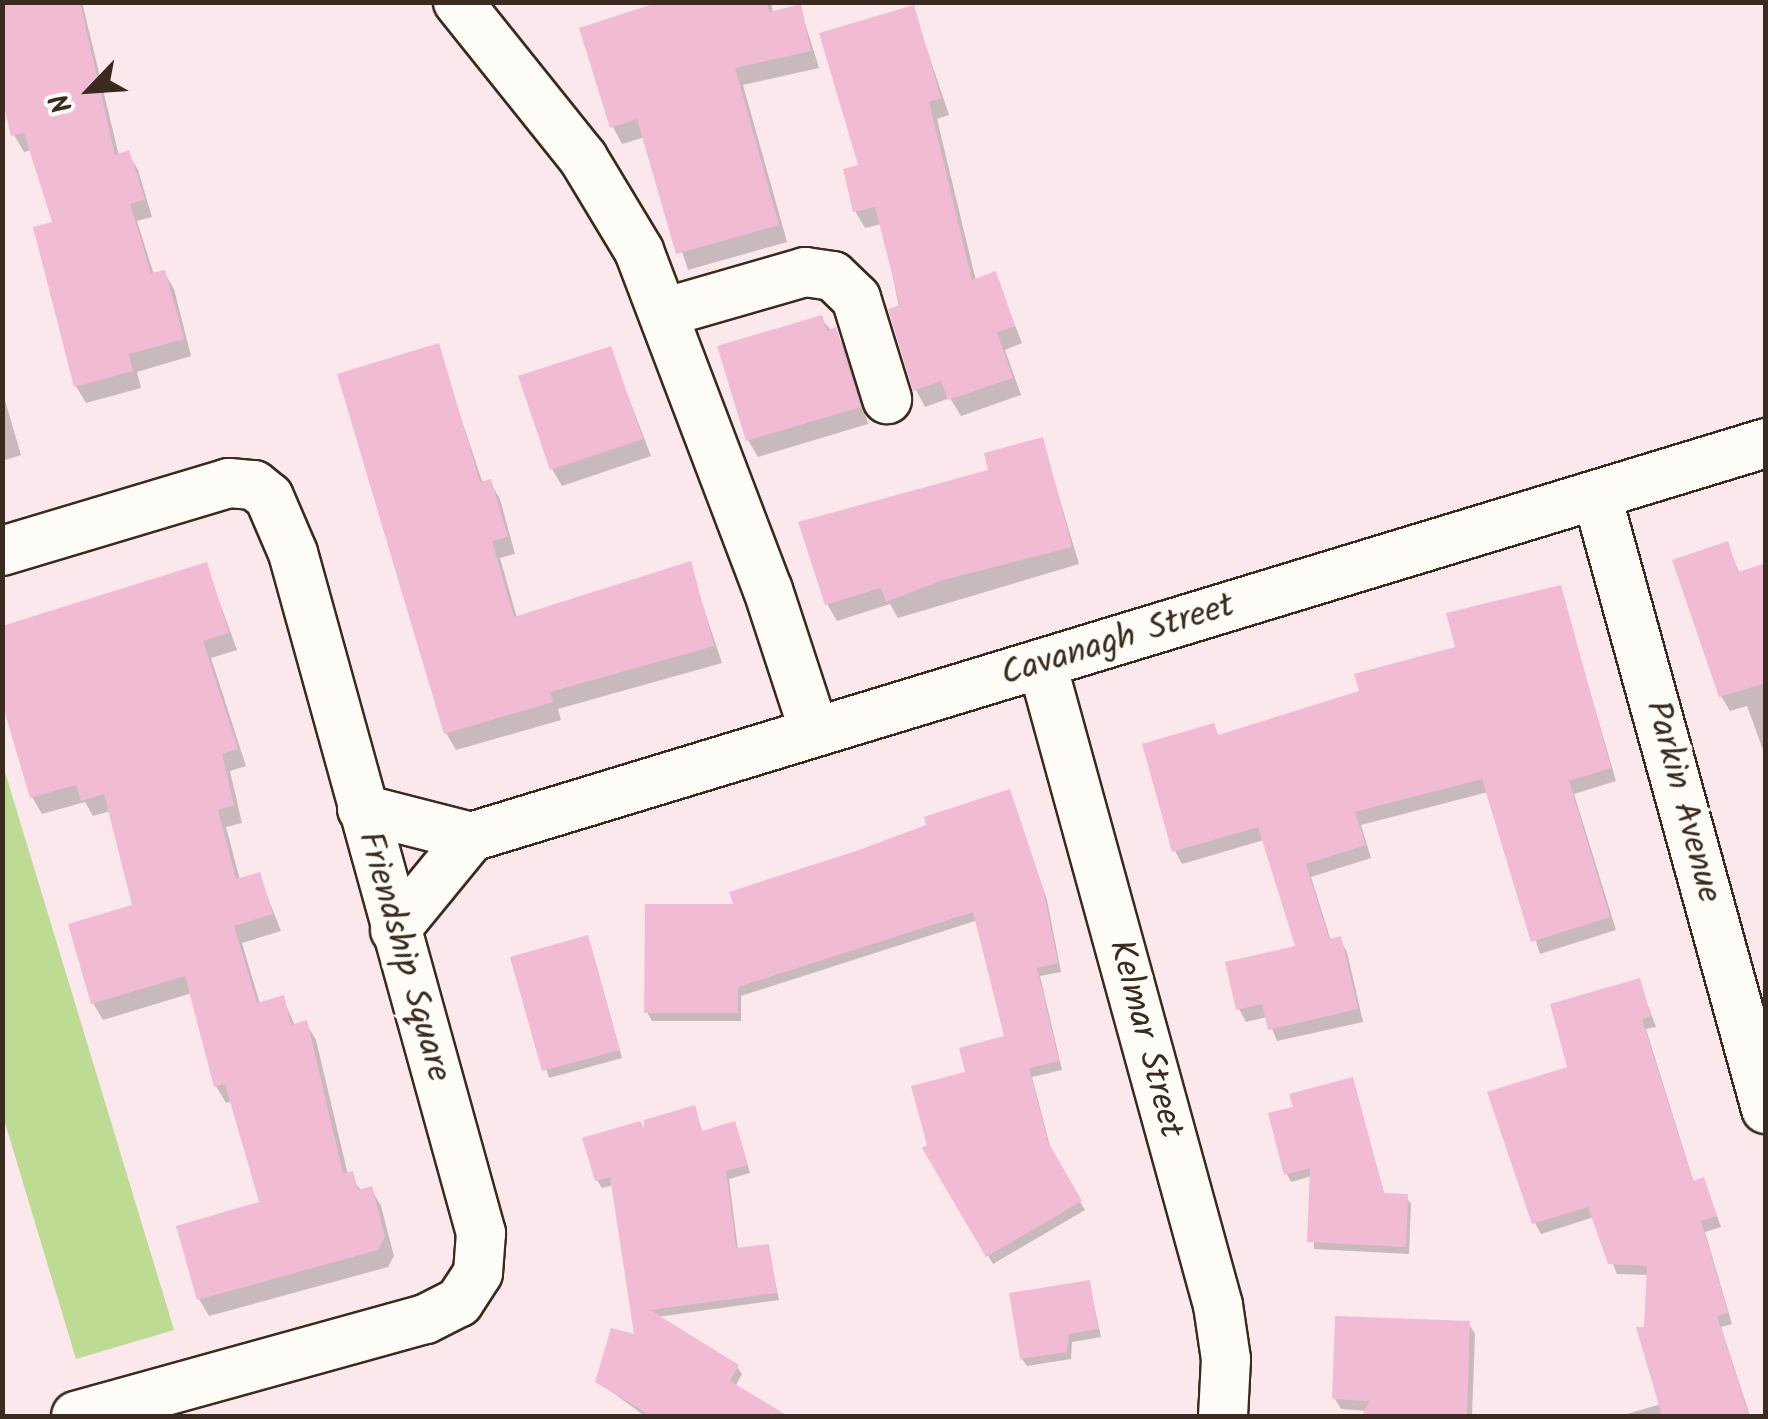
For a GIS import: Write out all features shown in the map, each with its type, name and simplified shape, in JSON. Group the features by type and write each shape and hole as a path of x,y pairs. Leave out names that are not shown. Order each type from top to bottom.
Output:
{"street":[{"path":"460,3 614,204 663,313 814,731"},
{"path":"663,313 805,272 833,276 856,298 887,399"},
{"name":"Cavanagh Street","path":"471,838 1766,443"},
{"name":"Friendship Square","path":"2,550 229,483 254,485 269,496 288,539 480,1233 478,1273 459,1302 425,1319 174,1402 76,1416"},
{"name":"Parkin Avenue","path":"1597,496 1766,1108"},
{"name":"Kelmar Street","path":"1042,664 1218,1306 1226,1359 1224,1416"},
{"path":"362,809 471,838 395,930"}],"green space":[{"path":"2,762 174,1330 76,1359 3,1116"}],"building":[{"path":"2,2 80,2 115,155 129,150 145,199 130,204 151,273 165,270 184,339 129,354 133,371 74,387 33,227 52,222 24,133 11,136 2,98"},
{"path":"659,2 767,2 769,12 801,4 811,51 735,68 779,225 676,254 637,119 610,128 579,28"},
{"path":"914,5 941,98 929,102 972,280 996,271 1015,326 997,332 1013,378 948,400 941,381 913,391 888,309 900,305 875,207 853,212 843,169 858,165 819,33"},
{"path":"822,315 827,331 836,327 861,407 746,441 717,346"},
{"path":"439,343 480,482 491,479 508,537 492,541 514,617 691,561 714,646 550,692 553,702 444,734 337,374"},
{"path":"611,346 643,439 550,470 518,376"},
{"path":"1043,437 1072,547 943,580 886,602 881,588 825,605 798,522 988,470 984,453"},
{"path":"1728,541 1738,572 1766,563 1766,683 1719,697 1672,560"},
{"path":"207,562 229,633 203,641 238,749 222,754 234,805 218,810 236,879 260,872 273,914 234,926 257,1003 284,995 291,1025 307,1020 343,1173 353,1171 358,1190 372,1186 385,1237 378,1250 197,1300 176,1226 259,1202 225,1084 214,1087 185,976 91,1004 68,924 132,905 104,794 81,801 76,785 30,798 2,703 2,626"},
{"path":"1561,585 1611,768 1569,781 1610,917 1531,942 1482,779 1355,812 1366,845 1306,864 1329,939 1341,936 1358,1009 1268,1030 1262,1004 1236,1010 1225,962 1295,946 1258,827 1172,852 1142,744 1214,723 1218,735 1359,691 1354,674 1455,647 1446,613"},
{"path":"1010,789 1043,888 1058,963 1037,968 1059,1061 1029,1068 1048,1142 1082,1201 986,1257 922,1148 927,1145 911,1086 965,1072 959,1048 1004,1036 973,912 738,987 738,1013 644,1013 645,904 733,904 729,892 859,850 926,825 924,817"},
{"path":"588,935 620,1050 542,1071 510,957"},
{"path":"1640,978 1651,1016 1642,1019 1693,1181 1704,1177 1717,1216 1701,1221 1728,1313 1717,1316 1749,1416 1662,1416 1636,1327 1644,1327 1647,1266 1608,1264 1588,1207 1532,1224 1487,1092 1567,1067 1550,1004"},
{"path":"1353,1077 1384,1193 1408,1194 1406,1247 1307,1242 1310,1168 1284,1175 1268,1113 1293,1107 1289,1094"},
{"path":"695,1105 702,1131 735,1121 748,1165 726,1171 736,1248 769,1244 777,1293 650,1310 739,1365 730,1381 788,1416 651,1416 595,1382 611,1328 634,1334 610,1177 595,1181 582,1138 640,1121 644,1128 644,1120"},
{"path":"1090,1280 1098,1329 1069,1334 1067,1352 1020,1359 1009,1293"},
{"path":"1335,1316 1470,1321 1467,1416 1362,1416 1369,1401 1332,1399"}]}
